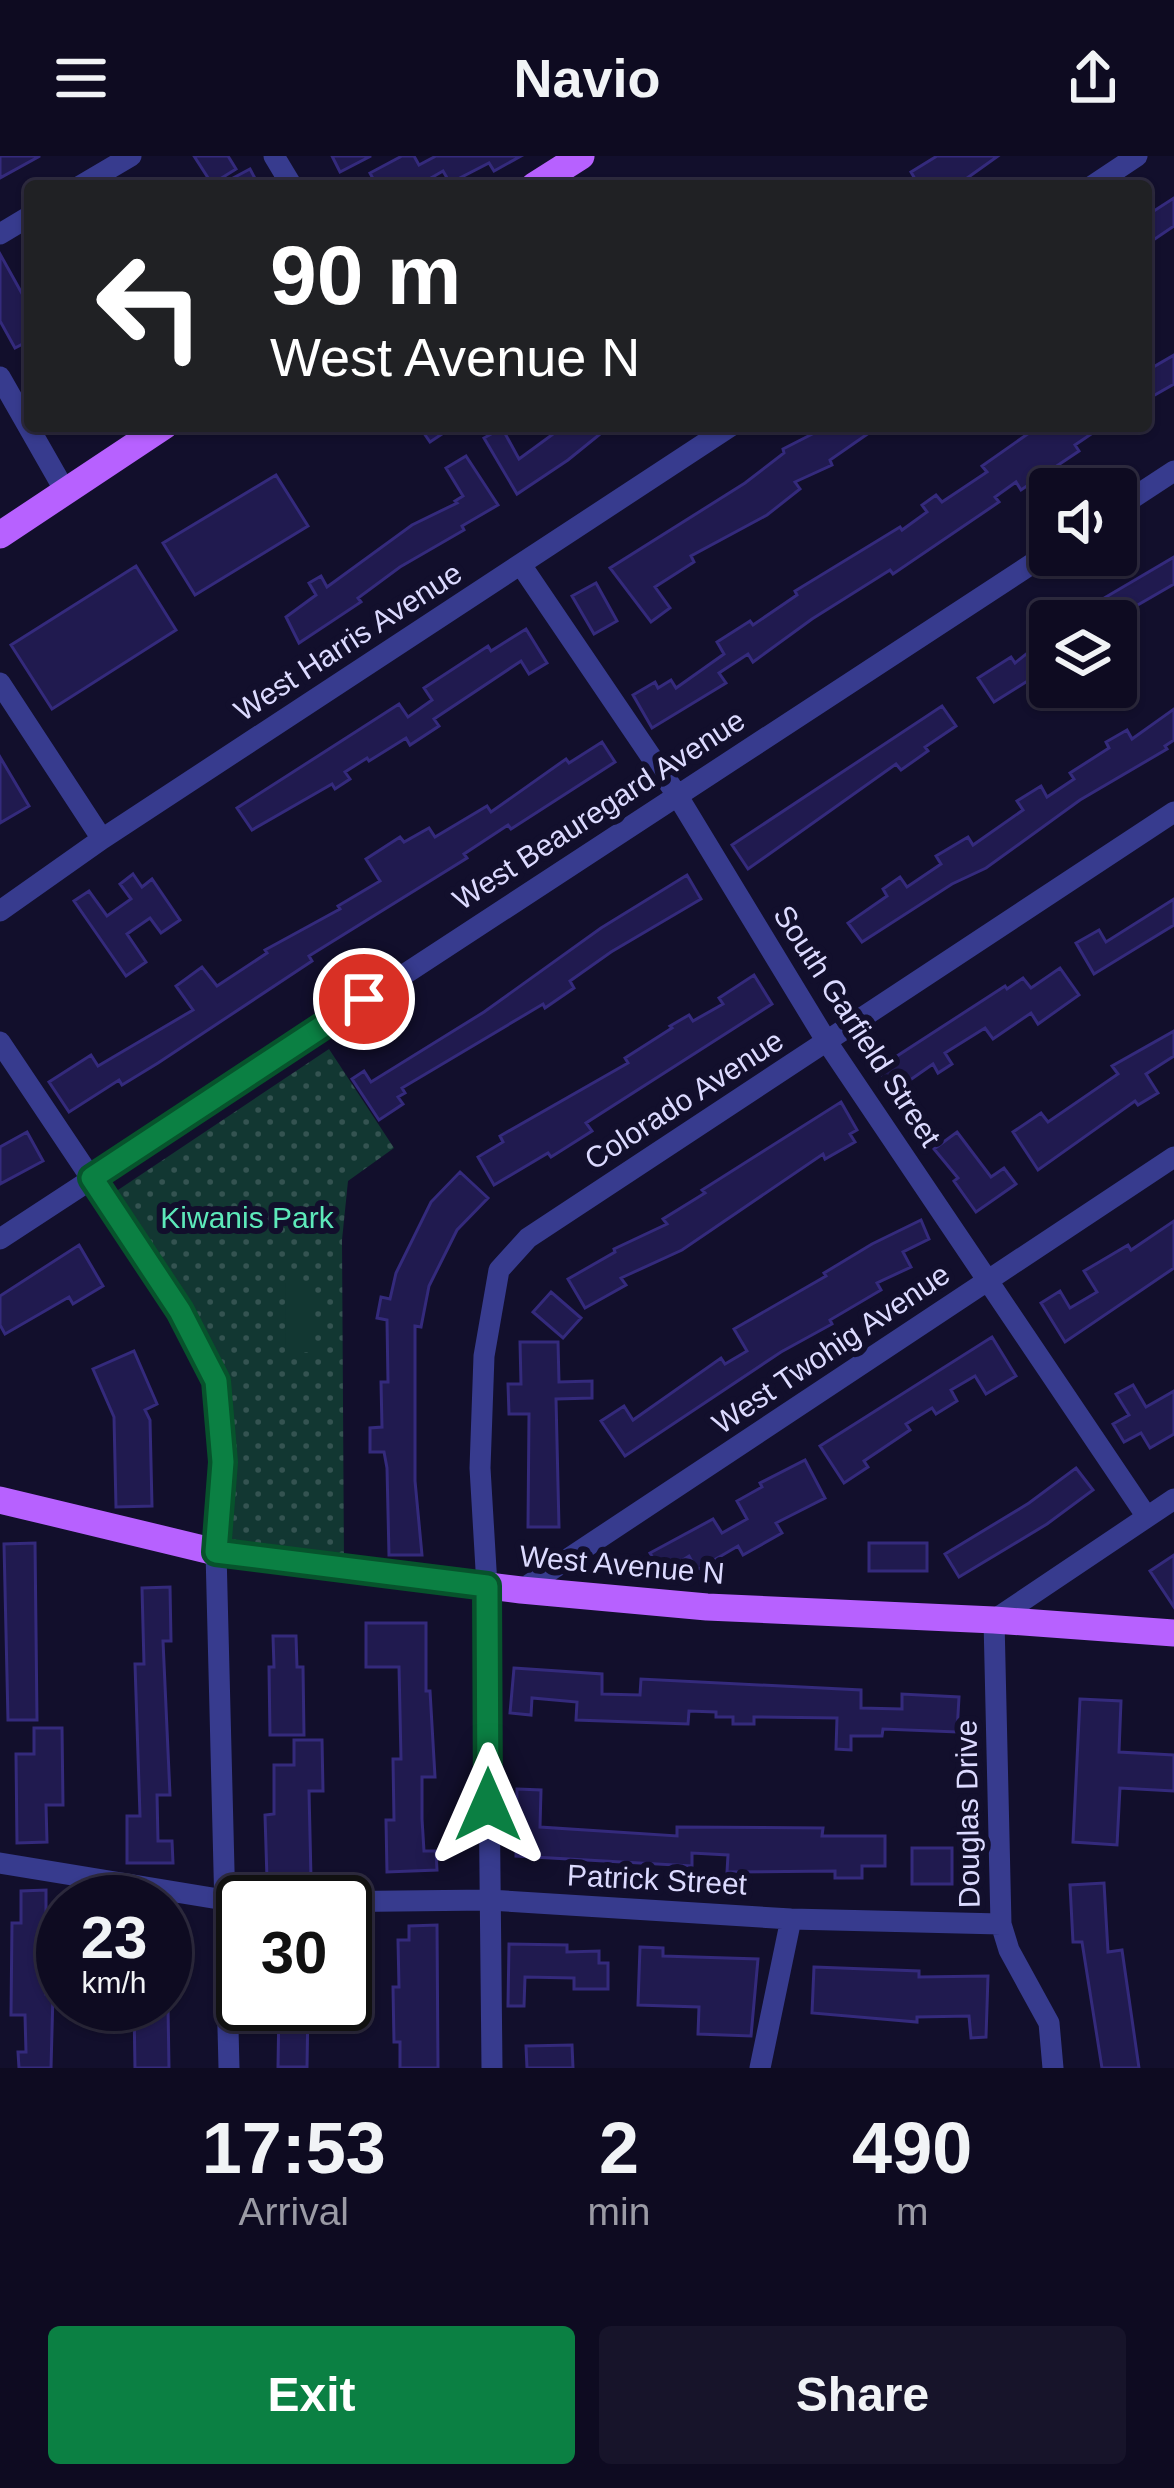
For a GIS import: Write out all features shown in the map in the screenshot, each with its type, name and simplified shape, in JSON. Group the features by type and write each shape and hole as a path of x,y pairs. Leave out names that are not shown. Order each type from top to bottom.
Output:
{"main road":[{"path":"543,180 581,156"},
{"path":"0,535 155,432"},
{"name":"West Avenue N","path":"0,1500 216,1552 521,1590 707,1606 1174,1633"}],"street":[{"path":"90,180 131,156"},
{"path":"1101,180 1137,156"},
{"path":"0,377 24,419"},
{"path":"31,432 65,491"},
{"name":"West Harris Avenue","path":"0,911 721,432"},
{"path":"1137,495 1174,471"},
{"name":"South Garfield Street","path":"521,565 677,795 826,1042 1147,1517"},
{"name":"West Beauregard Avenue","path":"0,1239 1029,566"},
{"path":"0,683 102,839"},
{"name":"Colorado Avenue","path":"492,2068 487,1586 480,1468 484,1356 499,1270 528,1238 1174,812"},
{"path":"0,1042 180,1311 216,1381 223,1462 216,1552 233,1875"},
{"name":"West Twohig Avenue","path":"521,1590 1174,1157"},
{"path":"994,1620 1174,1499"},
{"name":"Douglas Drive","path":"994,1620 1001,1924 1009,1950 1048,2024 1053,2068"},
{"path":"0,1863 216,1900"},
{"name":"Patrick Street","path":"372,1901 489,1900 790,1918 1001,1924"},
{"path":"760,2068 790,1918"},
{"path":"229,2068 230,2031"}],"green space":[{"name":"Kiwanis Park","path":"329,1049 394,1148 348,1181 342,1240 344,1565 227,1539 232,1441 226,1383 193,1310 115,1192"},
{"path":"286,1281 313,1281 313,1352 285,1352"}],"building":[{"path":"0,156 40,156 0,178"},
{"path":"194,156 228,156 236,169 209,180"},
{"path":"332,156 371,156 340,172"},
{"path":"402,156 414,156 419,165 436,156 521,156 494,171 489,163 456,180 448,180 443,171 427,180 374,180 370,173"},
{"path":"937,156 998,156 964,180 916,180 911,172"},
{"path":"250,169 256,180 229,180"},
{"path":"1174,198 1174,226 1152,241 1152,212"},
{"path":"0,254 24,297 24,343 15,348 0,321"},
{"path":"1174,355 1174,384 1152,397 1152,368"},
{"path":"423,432 445,432 430,442"},
{"path":"504,432 519,459 556,432 603,432 517,494 484,438"},
{"path":"816,432 870,432 830,460 832,465 795,482 800,489 767,515 691,556 694,562 655,587 670,608 651,622 610,568 745,483 784,453 783,449"},
{"path":"1030,432 1094,432 1075,445 1079,451 1054,468 1029,468 1029,485 1021,490 1016,482 995,497 999,502 893,574 890,570 812,619 753,662 748,654 719,673 726,683 652,728 633,695 655,682 658,688 671,680 676,688 724,654 717,642 750,621 753,625 797,595 795,591 902,530 927,512 922,505 936,495 942,502 987,472 982,466"},
{"path":"466,456 498,505 400,567 358,598 361,602 299,643 286,617 316,595 309,583 321,576 327,587 412,525 457,503 463,496 446,468"},
{"path":"276,475 308,526 195,595 163,543"},
{"path":"1174,557 1174,584 1137,605 1137,600 1101,600"},
{"path":"136,566 176,630 52,709 11,645"},
{"path":"596,583 617,621 594,634 572,596"},
{"path":"526,629 547,663 529,674 521,661 434,719 439,726 410,745 406,738 367,758 345,772 350,779 335,789 332,784 252,830 237,808 399,704 408,717 432,700 424,688 488,646 491,651"},
{"path":"1029,652 1029,680 994,702 978,678 1011,657 1015,663"},
{"path":"942,706 956,726 925,747 928,751 901,770 896,764 748,869 732,845"},
{"path":"1174,709 1174,740 1167,749 1080,800 986,868 952,884 862,942 848,923 887,896 883,889 900,877 907,887 941,864 936,856 968,837 973,845 1023,810 1017,801 1041,786 1047,797 1074,779 1070,773 1109,748 1106,742 1127,730 1132,739"},
{"path":"602,742 615,762 511,829 508,825 464,854 467,858 309,956 312,961 158,1063 122,1085 119,1080 69,1112 49,1082 91,1055 98,1066 193,1010 176,986 202,967 217,986 265,950 340,909 338,906 380,881 366,859 400,837 404,842 429,828 435,837 487,806 491,812 566,759 569,763"},
{"path":"0,757 29,806 0,823"},
{"path":"133,874 142,887 152,879 180,920 161,933 150,918 127,934 146,962 126,976 74,901 89,891 107,916 131,899 120,884"},
{"path":"687,875 701,899 611,952 570,981 574,988 545,1008 543,1004 402,1088 405,1093 398,1097 403,1104 379,1120 352,1079 364,1071 371,1082"},
{"path":"1174,899 1174,925 1094,974 1076,943 1099,930 1106,942"},
{"path":"1060,968 1079,995 1038,1024 1031,1013 993,1039 985,1028 945,1053 952,1064 938,1073 933,1064 893,1092 877,1069 1005,986 1023,978 1031,988"},
{"path":"754,975 772,1004 586,1123 592,1131 494,1185 478,1157 503,1142 500,1136 628,1063 625,1058 670,1026 689,1015 693,1021 723,1004 719,998"},
{"path":"1174,1031 1174,1056 1146,1074 1158,1093 1138,1105 1135,1101 1038,1170 1013,1132 1041,1113 1048,1122 1118,1074 1112,1066"},
{"path":"841,1102 857,1130 850,1134 855,1142 825,1159 823,1154 682,1250 621,1278 626,1285 585,1308 568,1279 614,1249 667,1224 663,1219 705,1193 702,1190"},
{"path":"27,1132 43,1161 0,1184 0,1147"},
{"path":"957,1132 991,1177 1004,1168 1016,1184 976,1212 954,1181 958,1178 934,1149"},
{"path":"460,1172 488,1198 457,1230 429,1286 421,1327 415,1326 415,1481 422,1555 389,1555 387,1468 384,1452 370,1452 370,1428 382,1427 381,1382 388,1382 387,1320 377,1318 381,1297 390,1299 396,1273 431,1202"},
{"path":"921,1220 929,1239 903,1252 911,1267 877,1283 881,1290 830,1320 832,1324 781,1352 625,1456 601,1421 624,1406 633,1420 721,1358 725,1364 747,1351 734,1329 872,1244"},
{"path":"1174,1221 1174,1268 1065,1342 1041,1303 1060,1291 1070,1308 1097,1292 1084,1271 1128,1245 1131,1250"},
{"path":"79,1245 103,1286 73,1304 69,1297 5,1334 0,1325 0,1296"},
{"path":"551,1292 581,1318 563,1338 533,1312"},
{"path":"992,1337 1016,1376 986,1394 975,1376 951,1390 957,1401 936,1414 932,1408 906,1424 910,1430 864,1461 868,1467 844,1483 820,1446"},
{"path":"520,1342 558,1342 559,1382 592,1381 592,1398 556,1399 559,1527 528,1527 529,1414 509,1414 508,1384 521,1384"},
{"path":"134,1351 157,1404 145,1410 150,1420 152,1506 116,1507 114,1417 93,1369"},
{"path":"1133,1385 1146,1407 1174,1391 1174,1434 1150,1448 1141,1433 1124,1442 1113,1424 1129,1415 1116,1394"},
{"path":"805,1460 825,1498 776,1523 782,1533 743,1555 738,1546 697,1570 689,1556 662,1573 650,1553 713,1519 722,1533 747,1519 737,1501"},
{"path":"1076,1468 1093,1490 959,1577 945,1554"},
{"path":"35,1543 37,1720 8,1720 4,1544"},
{"path":"869,1543 927,1543 927,1571 869,1571"},
{"path":"1174,1555 1174,1607 1150,1571"},
{"path":"170,1587 171,1641 163,1641 170,1795 157,1795 158,1841 172,1841 173,1863 127,1863 127,1816 140,1816 135,1664 144,1664 142,1588"},
{"path":"366,1623 426,1623 426,1691 430,1691 435,1777 422,1777 422,1819 424,1851 436,1851 437,1870 387,1872 386,1820 394,1820 393,1759 401,1759 399,1667 366,1667"},
{"path":"273,1636 296,1636 297,1667 303,1667 304,1735 270,1735"},
{"path":"514,1668 602,1674 602,1694 640,1695 641,1679 861,1690 861,1708 902,1709 902,1694 959,1697 957,1732 883,1729 882,1736 851,1736 851,1750 836,1749 837,1718 754,1717 754,1724 733,1724 733,1717 689,1711 688,1724 576,1720 577,1702 532,1698 531,1715 510,1713"},
{"path":"1080,1699 1121,1701 1119,1752 1174,1755 1174,1791 1120,1788 1117,1845 1073,1842"},
{"path":"34,1728 62,1728 63,1805 46,1805 47,1842 17,1843 16,1754 34,1754"},
{"path":"294,1740 322,1740 323,1791 309,1791 311,1875 267,1875 265,1815 274,1814 274,1765 294,1765"},
{"path":"517,1789 541,1790 540,1827 677,1836 677,1827 823,1828 822,1836 885,1836 885,1866 862,1866 862,1878 835,1878 835,1871 727,1872 728,1855 692,1853 692,1866 516,1856"},
{"path":"912,1848 952,1848 952,1884 912,1884"},
{"path":"1104,1883 1108,1952 1122,1950 1139,2068 1102,2068 1082,1942 1073,1942 1070,1885"},
{"path":"36,1890 36,2031 52,2031 51,2068 19,2068 18,2052 26,2052 25,2015 11,2015 12,1923 21,1923 21,1891"},
{"path":"437,1925 438,2068 400,2068 400,2042 394,2042 393,1987 399,1987 398,1940 409,1940 409,1926"},
{"path":"509,1944 599,1951 599,1963 608,1963 608,1989 574,1989 574,1978 525,1977 524,2006 508,2006"},
{"path":"640,1947 663,1948 663,1956 758,1959 751,2036 698,2034 699,2007 638,2005"},
{"path":"814,1967 919,1971 919,1977 988,1976 986,2037 971,2038 969,2016 917,2017 917,2022 812,2013"},
{"path":"134,2031 168,2031 169,2068 135,2068"},
{"path":"279,2031 308,2031 307,2067 278,2067"},
{"path":"572,2045 573,2068 527,2068 526,2046"}],"route":[{"path":"364,999 92,1178 180,1311 216,1381 223,1462 216,1552 487,1586 488,1805"}]}
